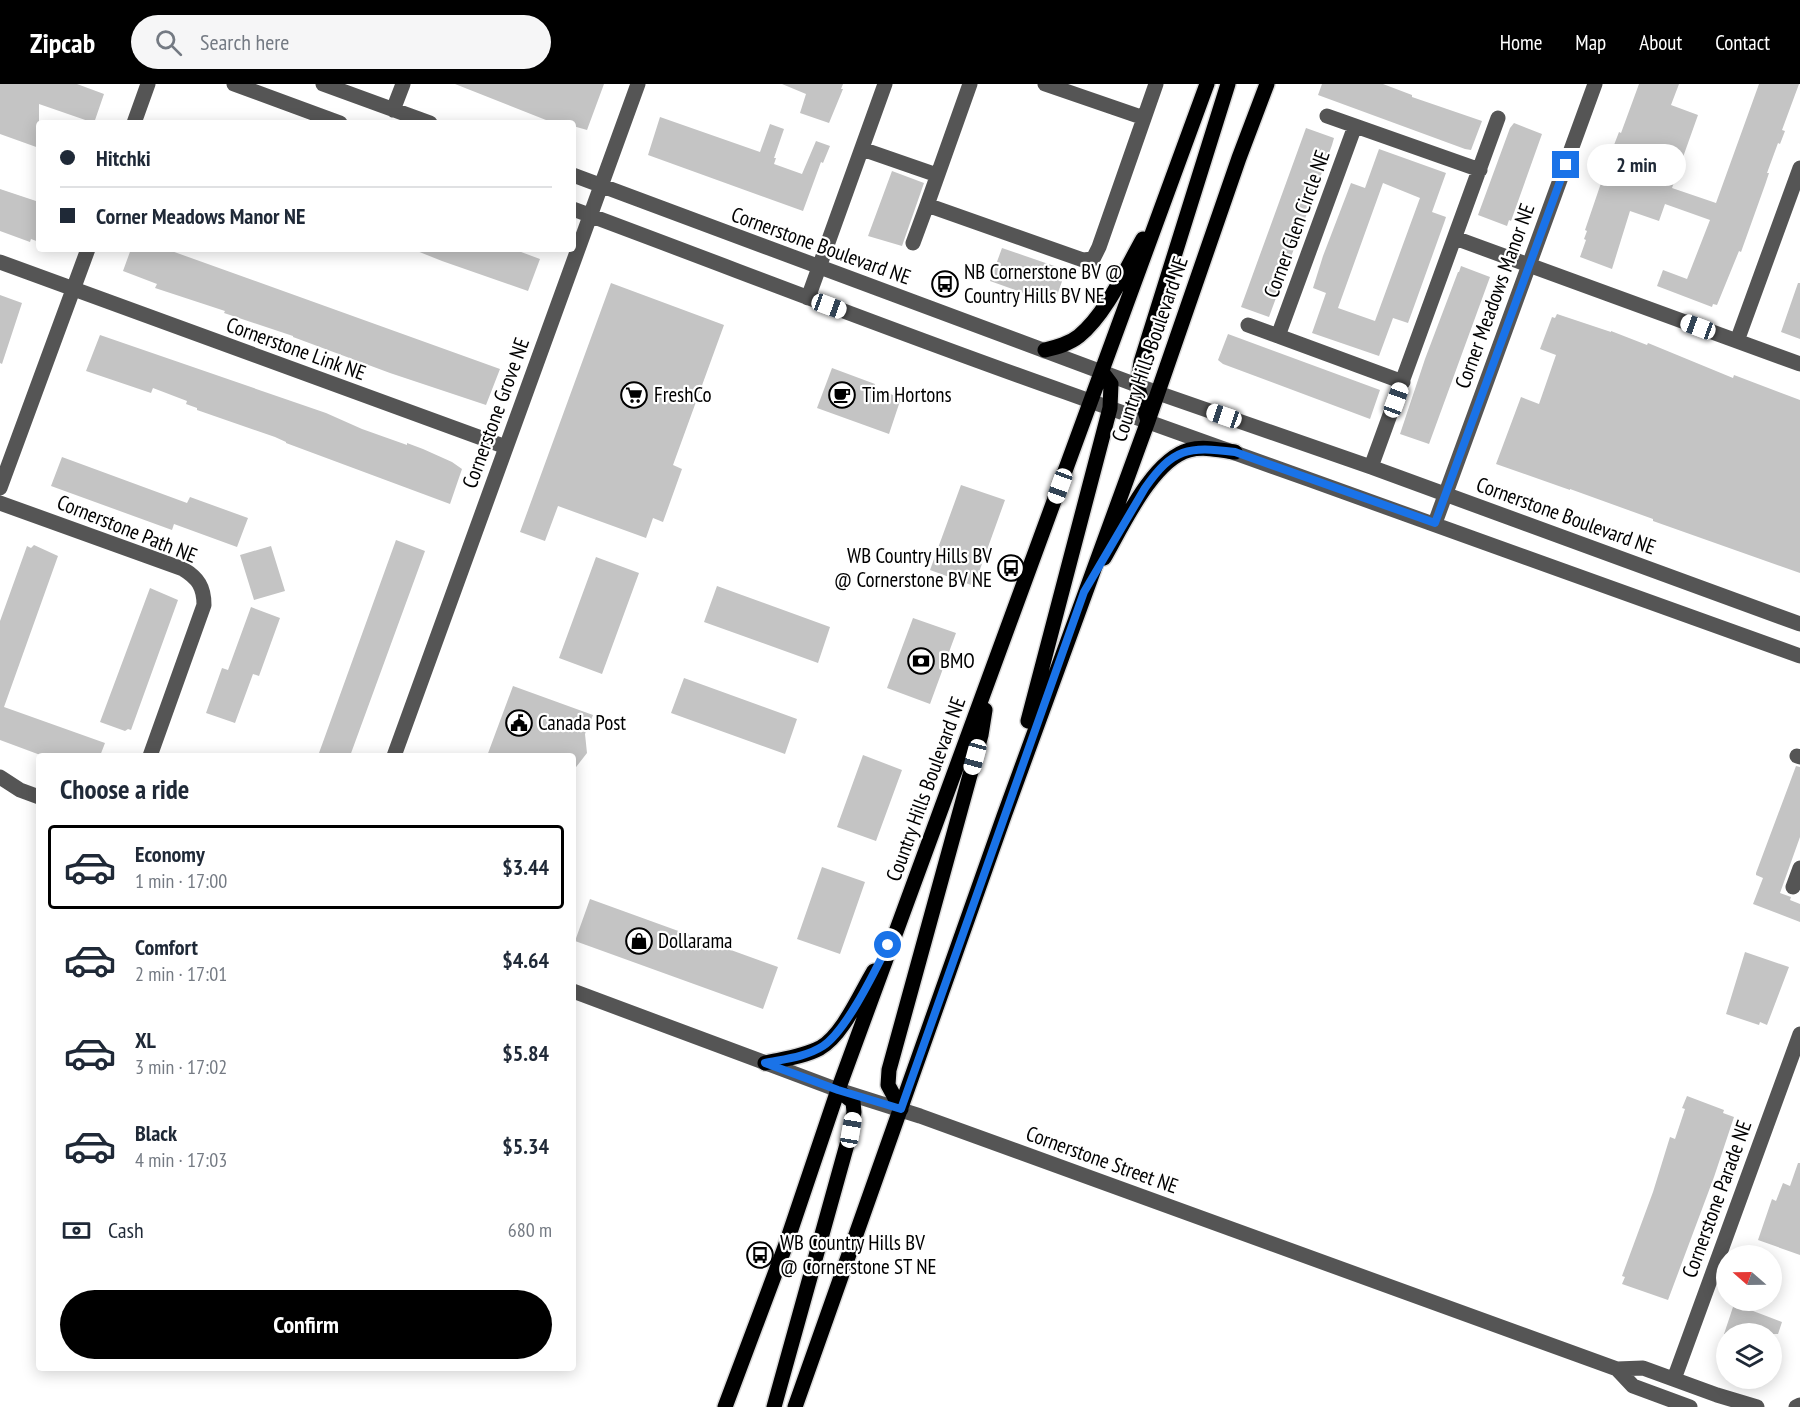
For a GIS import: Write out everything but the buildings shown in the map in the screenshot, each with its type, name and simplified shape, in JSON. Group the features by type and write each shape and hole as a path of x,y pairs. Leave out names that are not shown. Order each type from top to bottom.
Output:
{"main road":[{"name":"Country Hills Boulevard NE","path":"725,1407 785,1246 838,1090 1207,84"},
{"path":"1148,421 1137,385 1141,362 1228,84"},
{"path":"1239,158 1260,84"},
{"name":"Country Hills Boulevard NE","path":"795,1407 1267,84"},
{"path":"1045,350 1068,343 1080,335 1091,323 1105,304 1163,206"},
{"path":"1004,816 1110,408 1111,384 1102,372"},
{"path":"1084,592 1145,488 1169,460 1189,450 1204,448 1235,452"},
{"path":"901,1109 888,1085 889,1070 981,735 992,672"},
{"path":"765,1063 801,1055 820,1048 832,1039 880,960 902,915"},
{"path":"774,1407 851,1130 853,1102 838,1090"}],"street":[{"path":"135,120 148,84"},
{"path":"234,84 332,120"},
{"path":"323,84 421,120"},
{"path":"393,110 403,84"},
{"name":"Cornerstone Grove NE","path":"395,753 638,84"},
{"path":"808,298 885,84"},
{"path":"913,243 970,84"},
{"path":"1045,84 1144,118"},
{"path":"927,205 1083,260 1093,259 1156,84"},
{"name":"Corner Meadows Manor NE","path":"1435,523 1595,84"},
{"path":"1327,116 1479,170"},
{"path":"1371,467 1498,118"},
{"name":"Corner Glen Circle NE","path":"1278,336 1355,126"},
{"path":"862,149 937,175"},
{"path":"1737,341 1800,168"},
{"name":"Cornerstone Boulevard NE","path":"576,177 1158,393 1371,467 1800,624"},
{"path":"576,210 1091,402 1435,523 1800,656"},
{"path":"1455,238 1800,364"},
{"path":"0,488 87,252"},
{"name":"Cornerstone Link NE","path":"0,262 506,447"},
{"path":"1248,325 1402,382"},
{"name":"Cornerstone Path NE","path":"0,503 183,569 200,582 204,592 204,605 151,753"},
{"path":"0,777 20,790 36,796"},
{"path":"0,788 20,790"},
{"path":"1793,887 1800,868"},
{"name":"Cornerstone Street NE","path":"576,992 838,1090 901,1109 1617,1369"},
{"name":"Cornerstone Parade NE","path":"1674,1379 1800,1034"},
{"path":"1617,1369 1643,1368 1757,1407"},
{"path":"1617,1369 1633,1386 1690,1407"}],"place":[{"name":"NB Cornerstone BV @ Country Hills BV NE","path":"945,284"},
{"name":"FreshCo","path":"634,395"},
{"name":"Tim Hortons","path":"842,395"},
{"name":"WB Country Hills BV @ Cornerstone BV NE","path":"1011,568"},
{"name":"BMO","path":"921,661"},
{"name":"Canada Post","path":"519,723"},
{"name":"Dollarama","path":"639,941"},
{"name":"WB Country Hills BV @ Cornerstone ST NE","path":"760,1255"}],"route":[{"path":"888,945 857,1001 832,1039 820,1048 801,1055 765,1063 838,1090 901,1109 1084,592 1145,488 1169,460 1189,450 1204,448 1235,452 1435,523 1566,165"}]}
